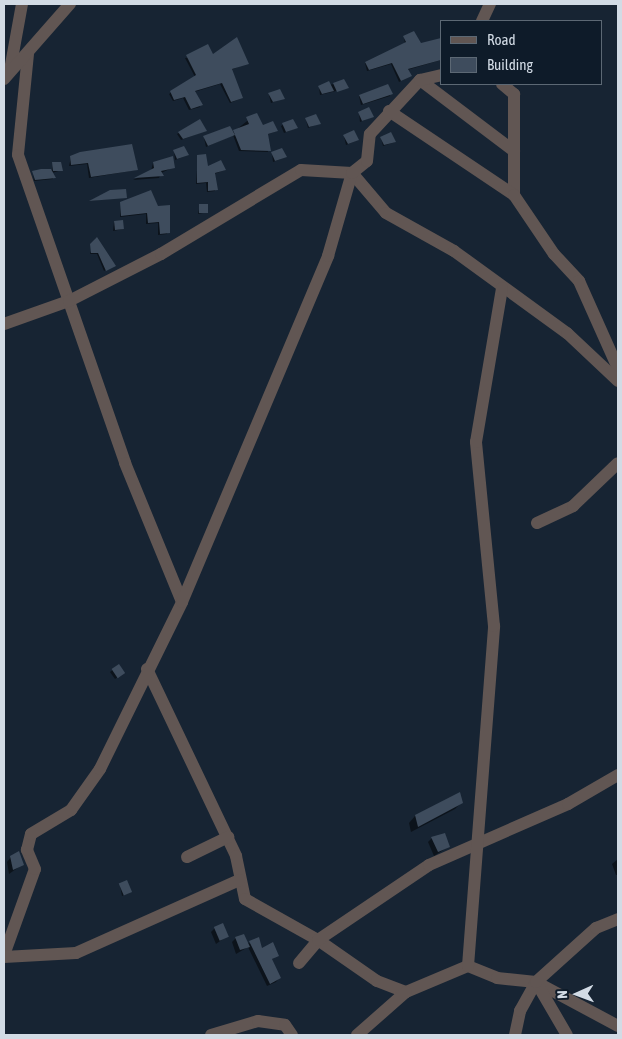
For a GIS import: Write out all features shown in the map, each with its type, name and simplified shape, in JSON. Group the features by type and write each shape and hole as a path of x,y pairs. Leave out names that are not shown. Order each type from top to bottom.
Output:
{"street":[{"path":"4,79 10,69 22,4"},
{"path":"4,79 28,54 70,4"},
{"path":"482,20 490,4"},
{"path":"28,54 18,155 126,463 182,602"},
{"path":"239,880 76,953 4,956 35,869 27,850 32,834 71,810 100,769 147,669 182,602 328,256 352,173 367,161 370,134 389,111 420,80 440,74"},
{"path":"420,80 514,151"},
{"path":"503,85 514,94 514,195"},
{"path":"389,111 514,195 554,254 579,280 618,368"},
{"path":"4,324 69,301 161,254 301,170 352,173 386,213 454,251 502,288 567,333 618,381"},
{"path":"468,966 494,626 476,442 502,288"},
{"path":"537,523 573,506 618,463"},
{"path":"147,669 228,837 244,899 318,940 377,981 406,992"},
{"path":"299,963 318,940 429,865 477,846 618,775"},
{"path":"187,857 228,837"},
{"path":"515,1035 520,1011 536,982 596,928 618,919"},
{"path":"357,1035 406,992 468,966 497,978 536,982 618,1026"},
{"path":"536,982 567,1035"},
{"path":"211,1035 258,1021 285,1025 292,1035"}],"building":[{"path":"414,31 421,43 440,38 440,60 408,69 412,76 401,81 392,63 369,70 365,62 406,42 403,36"},
{"path":"237,37 249,64 232,69 243,98 231,102 222,83 195,91 203,105 191,109 185,97 174,100 170,91 196,75 186,55 208,44 213,54"},
{"path":"344,79 349,88 337,92 333,83"},
{"path":"329,81 334,91 322,94 318,86"},
{"path":"388,84 393,94 363,104 359,95"},
{"path":"280,89 285,99 273,102 268,93"},
{"path":"369,107 374,117 362,121 358,112"},
{"path":"257,113 263,125 273,121 278,131 268,134 271,151 241,150 233,130 249,124 246,117"},
{"path":"316,114 321,124 309,127 305,118"},
{"path":"200,119 207,131 183,139 178,132"},
{"path":"293,119 298,128 286,132 282,123"},
{"path":"230,126 235,135 208,146 203,136"},
{"path":"354,130 359,140 348,144 343,135"},
{"path":"391,132 396,142 384,145 380,137"},
{"path":"132,144 138,170 91,177 88,163 71,165 70,156 80,152"},
{"path":"184,146 189,155 177,159 173,150"},
{"path":"282,148 287,157 275,161 271,152"},
{"path":"206,154 208,166 221,160 226,170 215,173 218,190 208,191 208,182 197,183 197,155"},
{"path":"173,156 175,168 161,171 164,176 134,178 154,168 153,162"},
{"path":"52,162 61,162 63,171 53,171"},
{"path":"51,169 56,178 35,180 32,171"},
{"path":"126,189 127,198 89,201 110,190"},
{"path":"151,190 158,206 170,205 170,233 160,234 159,222 148,223 147,213 121,216 120,202"},
{"path":"199,204 208,204 208,213 199,213"},
{"path":"123,220 124,229 115,230 114,221"},
{"path":"97,237 116,266 106,271 98,253 91,253 90,244"},
{"path":"119,664 125,673 118,678 112,669"},
{"path":"460,792 463,803 418,827 415,815"},
{"path":"445,833 450,847 438,852 431,837"},
{"path":"19,851 24,865 13,870 10,856"},
{"path":"127,880 132,892 124,895 119,884"},
{"path":"223,923 229,937 220,941 214,927"},
{"path":"244,934 250,947 240,950 235,937"},
{"path":"259,937 262,948 273,942 279,956 272,959 281,978 270,984 249,941"}]}
